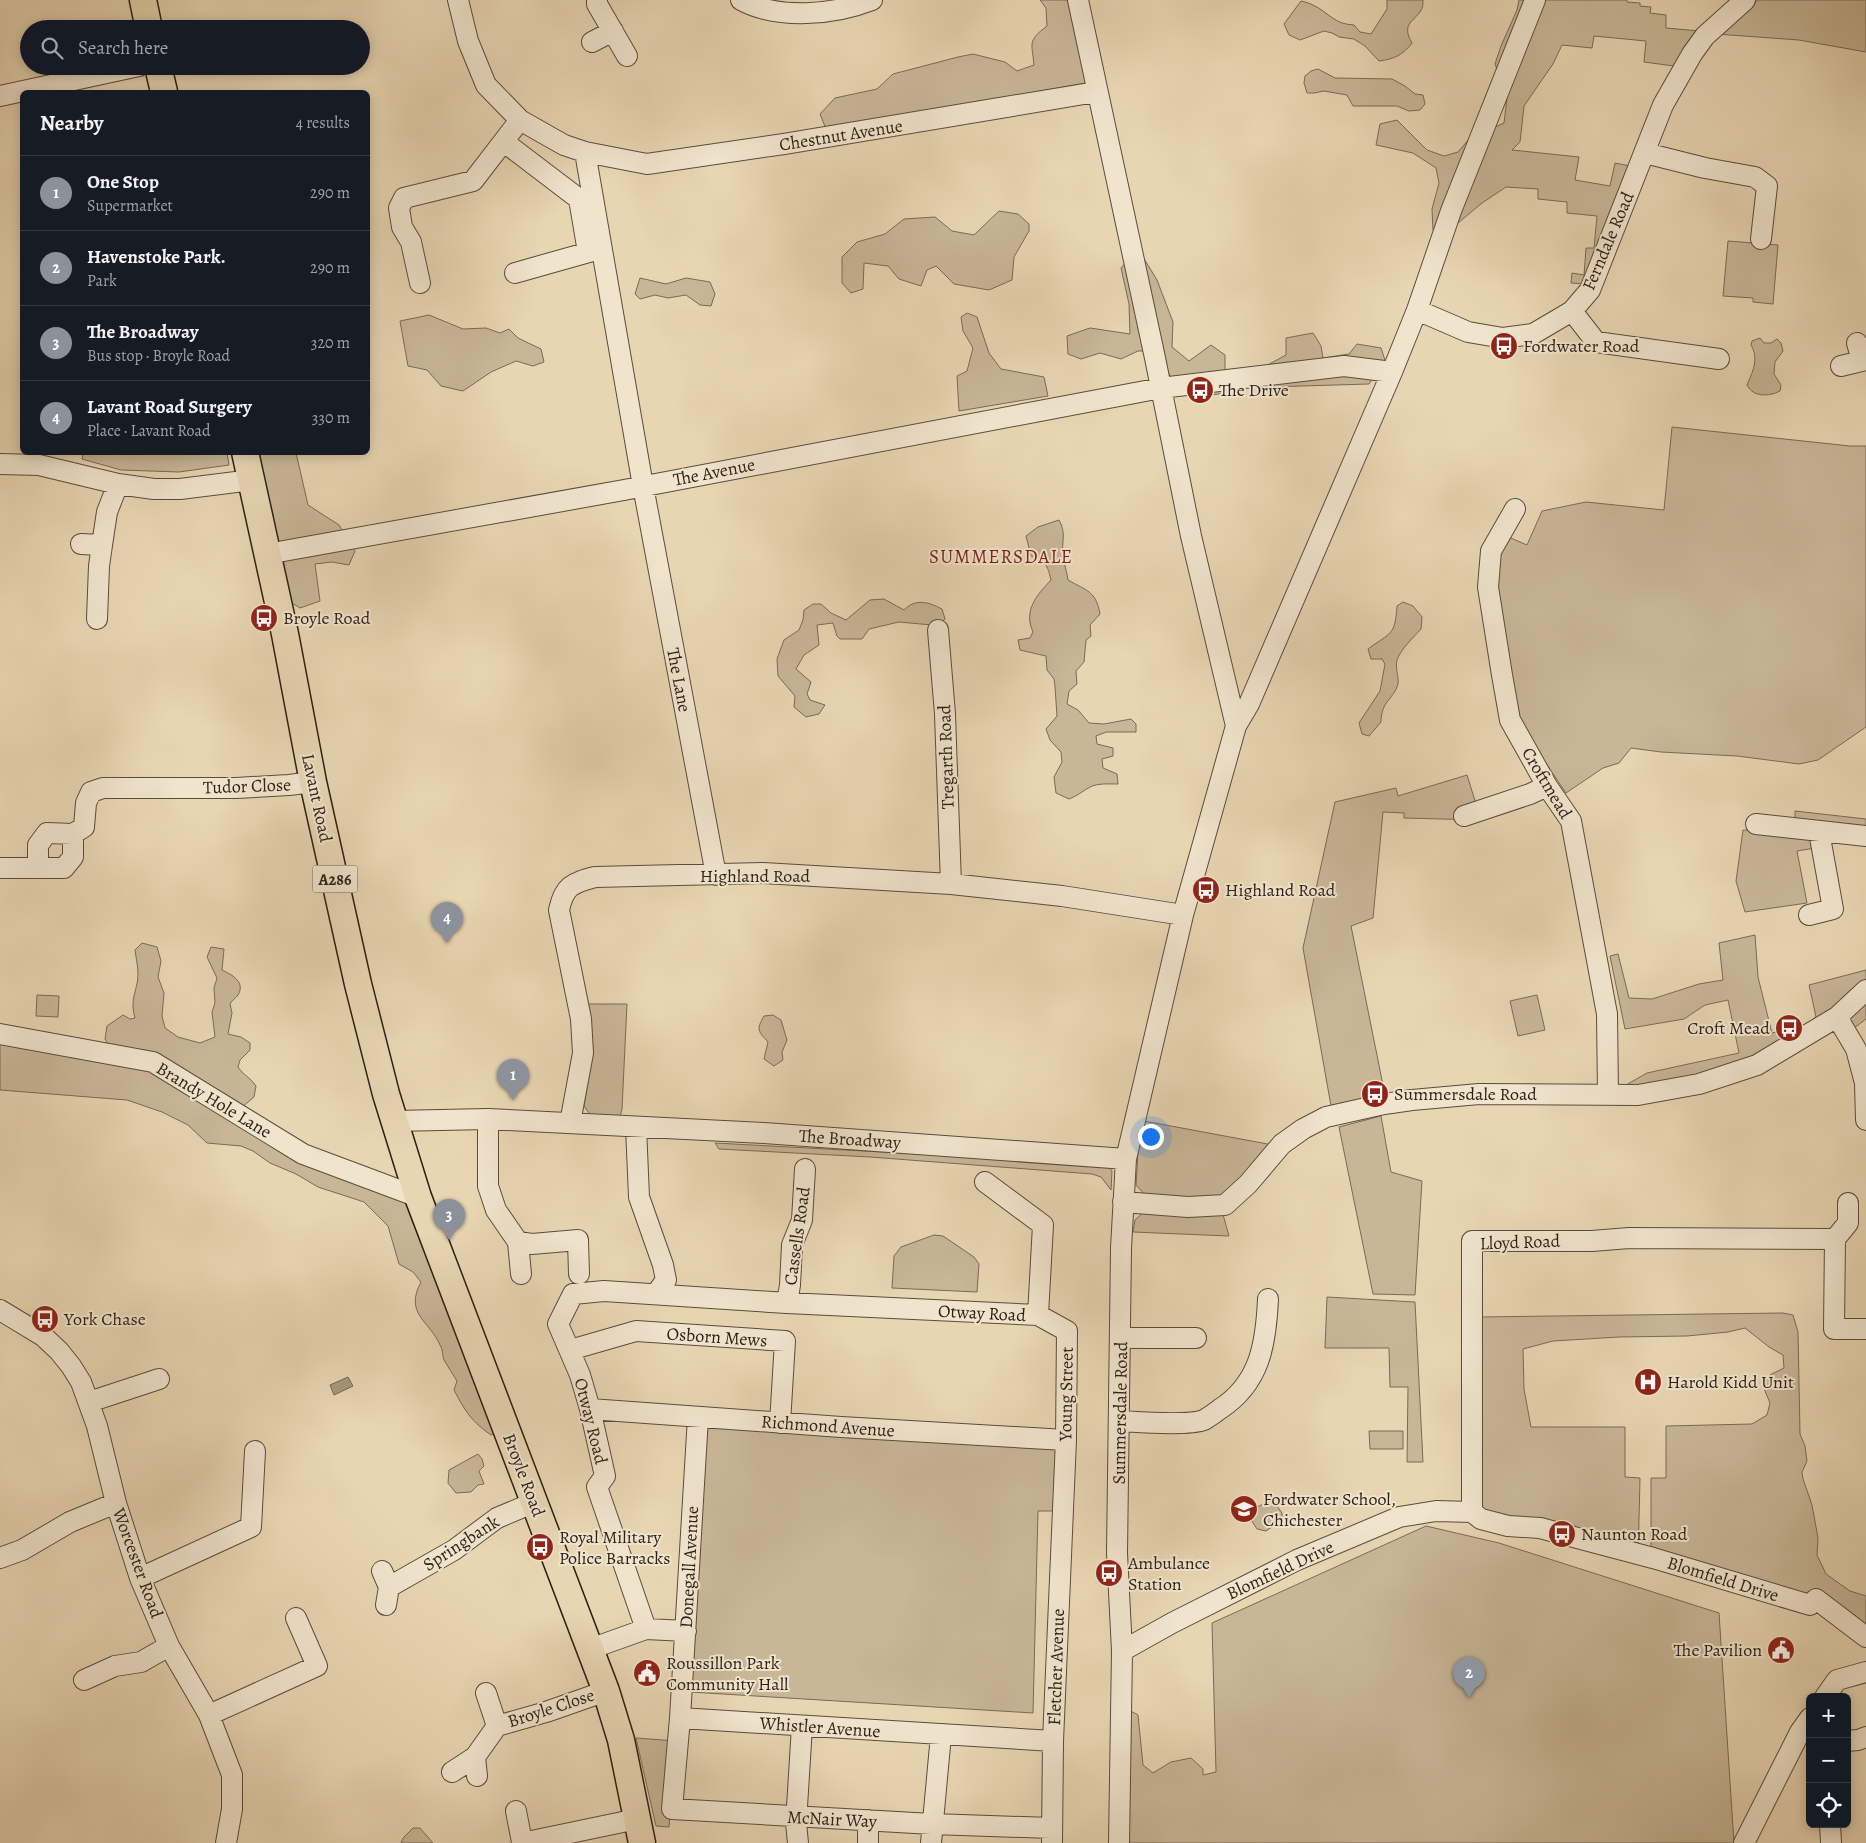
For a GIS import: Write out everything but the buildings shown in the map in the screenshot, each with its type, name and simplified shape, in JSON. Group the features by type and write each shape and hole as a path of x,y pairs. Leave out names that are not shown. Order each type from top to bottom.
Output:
{"main road":[{"path":"143,0 147,20"},
{"path":"160,75 164,90"},
{"name":"Lavant Road","path":"246,455 313,782 361,994 393,1121 418,1197"},
{"name":"Broyle Road","path":"418,1197 606,1691 621,1740 639,1831"}],"street":[{"name":"Chestnut Avenue","path":"458,0 468,41 486,85 520,120 564,145 585,152 647,164 784,144 1096,92"},
{"path":"596,0 627,56"},
{"path":"741,0 751,5 786,14 827,11 872,0"},
{"path":"1078,0 1096,92 1162,388 1194,546 1236,726"},
{"path":"1236,726 1249,704 1392,372 1417,310 1451,211 1535,0"},
{"name":"Ferndale Road","path":"1417,310 1468,332 1503,338 1533,334 1572,311 1590,290 1663,105 1692,54 1705,36 1745,0"},
{"path":"592,42 613,31"},
{"path":"28,90 97,75"},
{"path":"0,96 20,92"},
{"path":"420,283 411,242 402,227 399,208 404,198 473,181 520,120"},
{"path":"504,142 579,199 595,250"},
{"path":"585,152 595,250 643,486"},
{"path":"1645,153 1705,168 1755,177 1767,186 1761,239"},
{"path":"515,273 595,250"},
{"path":"1572,311 1596,342 1719,358"},
{"path":"1841,366 1862,355"},
{"name":"The Avenue","path":"266,554 643,486 1162,388 1344,366 1392,372"},
{"path":"0,464 39,465 118,484 154,488 180,489 252,480"},
{"path":"97,619 99,566 107,512 118,484"},
{"name":"The Lane","path":"643,486 716,875"},
{"name":"Croftmead","path":"1515,509 1491,551 1488,587 1510,720 1547,786 1571,821 1607,1014 1608,1095"},
{"path":"81,544 102,545"},
{"name":"Tregarth Road","path":"933,636 945,714 951,884"},
{"name":"Summersdale Road","path":"1119,1843 1122,1651 1117,1553 1123,1202 1126,1159 1183,915 1236,726"},
{"name":"Tudor Close","path":"0,868 64,868 73,857 73,834 84,827 86,803 90,792 103,788 181,798 236,788 313,782"},
{"path":"1464,816 1530,794 1547,786"},
{"path":"1756,824 1866,836"},
{"path":"1809,914 1833,909 1819,832"},
{"path":"38,867 38,845 47,833 73,834"},
{"name":"Highland Road","path":"570,1123 583,1053 581,1018 559,910 562,895 576,882 595,878 763,873 951,884 1062,896 1183,915"},
{"path":"1123,1202 1188,1206 1225,1204 1248,1184 1282,1144 1303,1129 1326,1118 1384,1104 1478,1094 1638,1095 1699,1084 1757,1065 1837,1017 1866,990"},
{"path":"1837,1017 1856,1050 1865,1083 1866,1120"},
{"name":"Brandy Hole Lane","path":"0,1034 152,1062 303,1154 418,1197"},
{"path":"488,1119 488,1186 496,1210 518,1242 521,1274"},
{"name":"The Broadway","path":"393,1121 488,1119 764,1133 1126,1159"},
{"path":"636,1127 639,1197 663,1265 666,1280 656,1294"},
{"name":"Cassells Road","path":"787,1303 792,1245 802,1220 805,1169"},
{"path":"985,1182 1043,1225 1038,1316"},
{"path":"1848,1203 1848,1223 1835,1239 1834,1329 1866,1330"},
{"name":"Lloyd Road","path":"1472,1512 1472,1241 1592,1241 1629,1238 1835,1239"},
{"path":"518,1242 532,1244 578,1240 579,1274"},
{"name":"Otway Road","path":"646,1629 597,1487 605,1476 590,1409 580,1375 558,1324 573,1294 604,1291 1038,1316"},
{"path":"1120,1422 1187,1422 1203,1420 1228,1404 1242,1391 1252,1376 1262,1351 1267,1327 1268,1299"},
{"name":"Worcester Road","path":"0,1310 43,1336 59,1351 81,1382 89,1402 116,1503 140,1578 169,1646 209,1715 232,1775 232,1842"},
{"name":"Young Street","path":"1038,1316 1067,1331 1066,1440 1063,1490"},
{"name":"Osborn Mews","path":"570,1350 636,1331 785,1342 780,1423"},
{"path":"1121,1338 1196,1338"},
{"path":"89,1402 159,1379"},
{"name":"Richmond Avenue","path":"590,1409 780,1423 1066,1440"},
{"name":"Donegall Avenue","path":"680,1718 698,1416"},
{"path":"140,1578 251,1527 255,1451"},
{"name":"Fletcher Avenue","path":"1052,1835 1053,1741 1063,1490"},
{"name":"Springbank","path":"386,1588 454,1550 497,1518 535,1502"},
{"path":"0,1558 22,1550 70,1522 116,1503"},
{"name":"Blomfield Drive","path":"1122,1651 1172,1623 1297,1560 1399,1517 1436,1511 1472,1512 1481,1519 1508,1526 1540,1528 1653,1558 1810,1605 1816,1599 1866,1636"},
{"path":"209,1715 317,1666 296,1618"},
{"path":"590,1649 646,1629 686,1630"},
{"path":"84,1680 115,1666 141,1662 169,1646"},
{"path":"1828,1693 1837,1680 1866,1672"},
{"name":"Broyle Close","path":"497,1726 546,1712 606,1691"},
{"name":"Broyle Close","path":"452,1772 476,1766 497,1726 486,1693"},
{"name":"Whistler Avenue","path":"680,1718 1053,1741"},
{"name":"McNair Way","path":"680,1718 672,1809 868,1820 932,1834 1052,1835"},
{"path":"1744,1843 1806,1724"},
{"path":"798,1843 797,1817 802,1726"},
{"path":"932,1834 941,1735"},
{"path":"1851,1741 1866,1737"},
{"path":"516,1811 522,1842 639,1831"},
{"path":"868,1820 868,1843"},
{"path":"1830,1828 1831,1843"}],"shaded area":[{"path":"1040,0 1070,0 1086,83 826,129 820,114 835,98 877,89 893,74 973,54 1005,62 1017,71 1034,65 1032,43 1036,35 1047,26 1046,8"},
{"path":"1387,0 1423,0 1420,12 1409,24 1408,35 1412,43 1398,56 1389,59 1379,61 1365,46 1354,39 1339,37 1324,31 1300,40 1289,35 1284,24 1301,1 1319,8 1341,23 1354,25 1360,32 1371,34 1387,9"},
{"path":"1519,0 1627,0 1627,2 1640,3 1640,6 1651,7 1650,13 1666,15 1666,28 1700,31 1674,66 1644,62 1646,41 1594,36 1592,48 1562,45 1553,64 1524,106 1520,142 1512,150 1579,157 1575,180 1610,186 1615,163 1630,166 1584,284 1571,283 1572,273 1584,275 1586,248 1594,248 1597,216 1567,213 1567,202 1538,199 1538,189 1506,187 1482,203 1458,223 1433,230 1432,209 1439,183 1436,168 1413,153 1376,145 1380,124 1397,120 1427,150 1444,156 1458,152 1470,138 1504,123 1507,98 1495,64 1517,10"},
{"path":"1758,0 1866,0 1866,52 1799,40 1716,34"},
{"path":"1318,69 1335,78 1392,79 1415,94 1423,95 1425,104 1420,110 1409,111 1397,106 1353,106 1347,95 1324,91 1307,93 1304,83 1305,76 1311,71"},
{"path":"999,211 1018,214 1029,224 1029,231 1014,257 1012,280 989,290 954,284 936,266 927,270 921,286 899,279 888,266 864,263 863,289 851,293 842,283 842,257 857,242 885,234 904,219 935,217 952,231 974,235"},
{"path":"1728,241 1778,245 1773,304 1753,302 1753,298 1723,296"},
{"path":"1143,257 1157,280 1173,322 1172,347 1189,361 1211,345 1225,355 1225,393 1192,398 1170,376 1160,351 1138,351 1121,359 1100,353 1081,359 1068,354 1067,336 1090,328 1130,334 1129,304 1121,268 1128,260"},
{"path":"640,278 666,284 686,278 710,282 715,294 711,306 700,305 686,295 668,298 655,295 640,299 635,294"},
{"path":"967,313 977,317 989,353 1001,369 1044,377 1048,396 959,411 957,376 967,371 973,348 963,331 961,317"},
{"path":"429,315 463,329 486,328 500,333 509,329 518,338 541,349 544,362 533,366 516,361 491,372 463,391 441,386 427,370 408,366 400,321"},
{"path":"1313,333 1321,346 1323,358 1349,354 1357,344 1381,348 1385,360 1369,384 1268,387 1264,367 1286,355 1286,338"},
{"path":"1760,338 1764,343 1771,343 1777,339 1781,343 1783,351 1775,362 1774,374 1781,385 1780,391 1766,395 1753,392 1747,385 1755,360 1751,345 1752,341"},
{"path":"1672,427 1850,446 1866,446 1866,727 1818,760 1799,764 1737,756 1661,752 1631,748 1619,763 1603,768 1566,793 1516,719 1496,589 1498,552 1506,536 1527,545 1542,511 1586,502 1664,510"},
{"path":"83,455 227,455 229,465 179,472 121,470 82,459"},
{"path":"252,455 296,455 308,505 339,525 355,551 349,565 332,562 315,564 320,601 300,608 284,598"},
{"path":"1059,520 1063,530 1063,556 1068,580 1090,592 1096,601 1100,614 1090,625 1091,636 1086,640 1084,662 1076,671 1077,684 1069,691 1067,704 1078,710 1089,723 1104,724 1131,719 1136,724 1136,732 1106,732 1096,736 1097,744 1113,748 1113,756 1102,759 1103,768 1117,774 1118,784 1093,786 1069,799 1056,793 1054,777 1062,762 1061,752 1050,740 1046,729 1057,716 1054,679 1047,670 1046,656 1020,650 1018,640 1030,638 1033,632 1030,617 1033,603 1051,580 1045,564 1031,556 1026,536 1038,527"},
{"path":"884,599 904,610 913,604 922,602 932,605 942,609 945,619 940,624 899,622 869,629 862,639 840,639 837,636 833,623 817,625 819,645 804,655 796,669 811,682 807,694 810,700 825,705 819,714 806,717 794,707 795,696 778,676 777,659 784,640 799,630 804,610 813,604 821,604 831,613 846,620 870,600"},
{"path":"1403,602 1413,606 1422,617 1421,629 1404,648 1397,660 1398,684 1383,709 1381,722 1369,736 1362,734 1359,723 1380,691 1385,664 1382,659 1371,659 1368,649 1387,636 1393,628 1397,606"},
{"path":"1467,775 1481,820 1404,818 1404,813 1383,812 1373,918 1351,926 1385,1095 1331,1106 1303,948 1335,802 1396,788 1398,796"},
{"path":"1795,811 1866,819 1866,832 1795,823"},
{"path":"1743,830 1813,835 1815,848 1797,851 1807,903 1745,912 1736,881"},
{"path":"1755,935 1758,977 1772,1033 1802,1027 1816,1017 1809,985 1866,970 1866,1019 1854,1028 1836,1014 1755,1061 1631,1090 1626,1085 1647,1073 1739,1053 1728,1000 1705,1005 1684,1019 1625,1029 1610,956 1618,954 1629,998 1652,999 1699,984 1723,980 1719,943"},
{"path":"142,943 157,947 161,961 158,977 164,993 162,1016 165,1028 178,1037 200,1043 215,1037 212,1012 215,1003 214,988 217,978 207,957 211,947 224,949 222,970 236,979 240,986 238,995 230,1004 232,1013 228,1034 241,1037 250,1043 250,1050 240,1060 238,1067 256,1086 254,1097 241,1108 110,1047 105,1039 107,1026 123,1015 130,1019 135,1018 133,1000 138,974 135,950"},
{"path":"37,995 59,996 58,1017 36,1016"},
{"path":"1537,995 1545,1030 1518,1036 1510,1001"},
{"path":"588,1004 627,1004 622,1109 619,1121 594,1120 584,1106 593,1053"},
{"path":"773,1015 781,1020 787,1040 782,1052 783,1060 774,1066 764,1059 768,1042 759,1030 764,1016"},
{"path":"0,1042 147,1070 412,1198 502,1431 491,1435 473,1420 462,1404 454,1390 457,1381 444,1360 441,1347 417,1309 415,1302 416,1293 421,1282 413,1272 399,1264 388,1226 364,1202 318,1187 241,1146 207,1143 188,1125 162,1112 127,1100 0,1090"},
{"path":"1381,1116 1391,1172 1422,1181 1415,1295 1373,1294 1339,1127"},
{"path":"1144,1121 1273,1145 1221,1199 1146,1196 1136,1185 1138,1152"},
{"path":"715,1143 1106,1164 1112,1171 1111,1190 1101,1177 1092,1174 870,1157 719,1149"},
{"path":"1146,1210 1222,1211 1229,1236 1133,1232 1135,1220"},
{"path":"934,1235 943,1236 974,1257 979,1264 977,1292 892,1288 894,1256 901,1247"},
{"path":"1327,1297 1415,1302 1423,1462 1407,1462 1408,1387 1390,1387 1389,1348 1325,1348"},
{"path":"1783,1313 1793,1315 1798,1332 1800,1434 1805,1446 1807,1461 1802,1472 1812,1505 1818,1538 1817,1555 1826,1574 1850,1591 1866,1596 1866,1630 1651,1548 1651,1478 1666,1478 1666,1426 1752,1424 1767,1415 1770,1403 1765,1391 1765,1380 1770,1375 1784,1368 1783,1355 1769,1347 1745,1328 1728,1332 1687,1336 1619,1337 1553,1341 1523,1349 1524,1389 1531,1427 1625,1427 1625,1477 1640,1478 1638,1561 1480,1513 1479,1317"},
{"path":"348,1377 353,1386 334,1395 330,1385"},
{"path":"707,1427 1056,1448 1054,1511 1038,1511 1033,1713 690,1692"},
{"path":"1369,1431 1403,1431 1403,1449 1370,1449"},
{"path":"478,1454 484,1466 479,1471 484,1484 478,1485 471,1492 456,1493 448,1483 449,1470"},
{"path":"1268,1501 1274,1502 1282,1513 1282,1520 1266,1531 1257,1529 1250,1518 1251,1511"},
{"path":"1426,1526 1499,1543 1719,1613 1734,1843 1124,1843 1127,1709 1138,1715 1143,1765 1153,1773 1171,1762 1191,1758 1203,1769 1203,1775 1216,1772 1212,1623"},
{"path":"636,1738 676,1741 669,1827 656,1826"},
{"path":"413,1828 420,1828 433,1843 401,1843"}],"place":[{"name":"Fordwater Road","path":"1504,346"},
{"name":"The Drive","path":"1200,390"},
{"name":"Broyle Road","path":"264,618"},
{"name":"Highland Road","path":"1206,890"},
{"name":"Lavant Road Surgery","path":"447,943"},
{"name":"Croft Mead","path":"1789,1028"},
{"name":"Summersdale Road","path":"1375,1094"},
{"name":"One Stop","path":"513,1100"},
{"name":"The Broadway","path":"449,1240"},
{"name":"York Chase","path":"45,1319"},
{"name":"Harold Kidd Unit","path":"1648,1382"},
{"name":"Fordwater School, Chichester","path":"1244,1509"},
{"name":"Naunton Road","path":"1562,1534"},
{"name":"Royal Military Police Barracks","path":"540,1547"},
{"name":"Ambulance Station","path":"1109,1573"},
{"name":"The Pavilion","path":"1781,1650"},
{"name":"Roussillon Park Community Hall","path":"647,1673"},
{"name":"Havenstoke Park.","path":"1469,1698"}],"district":[{"name":"SUMMERSDALE","path":"1001,556"}]}
